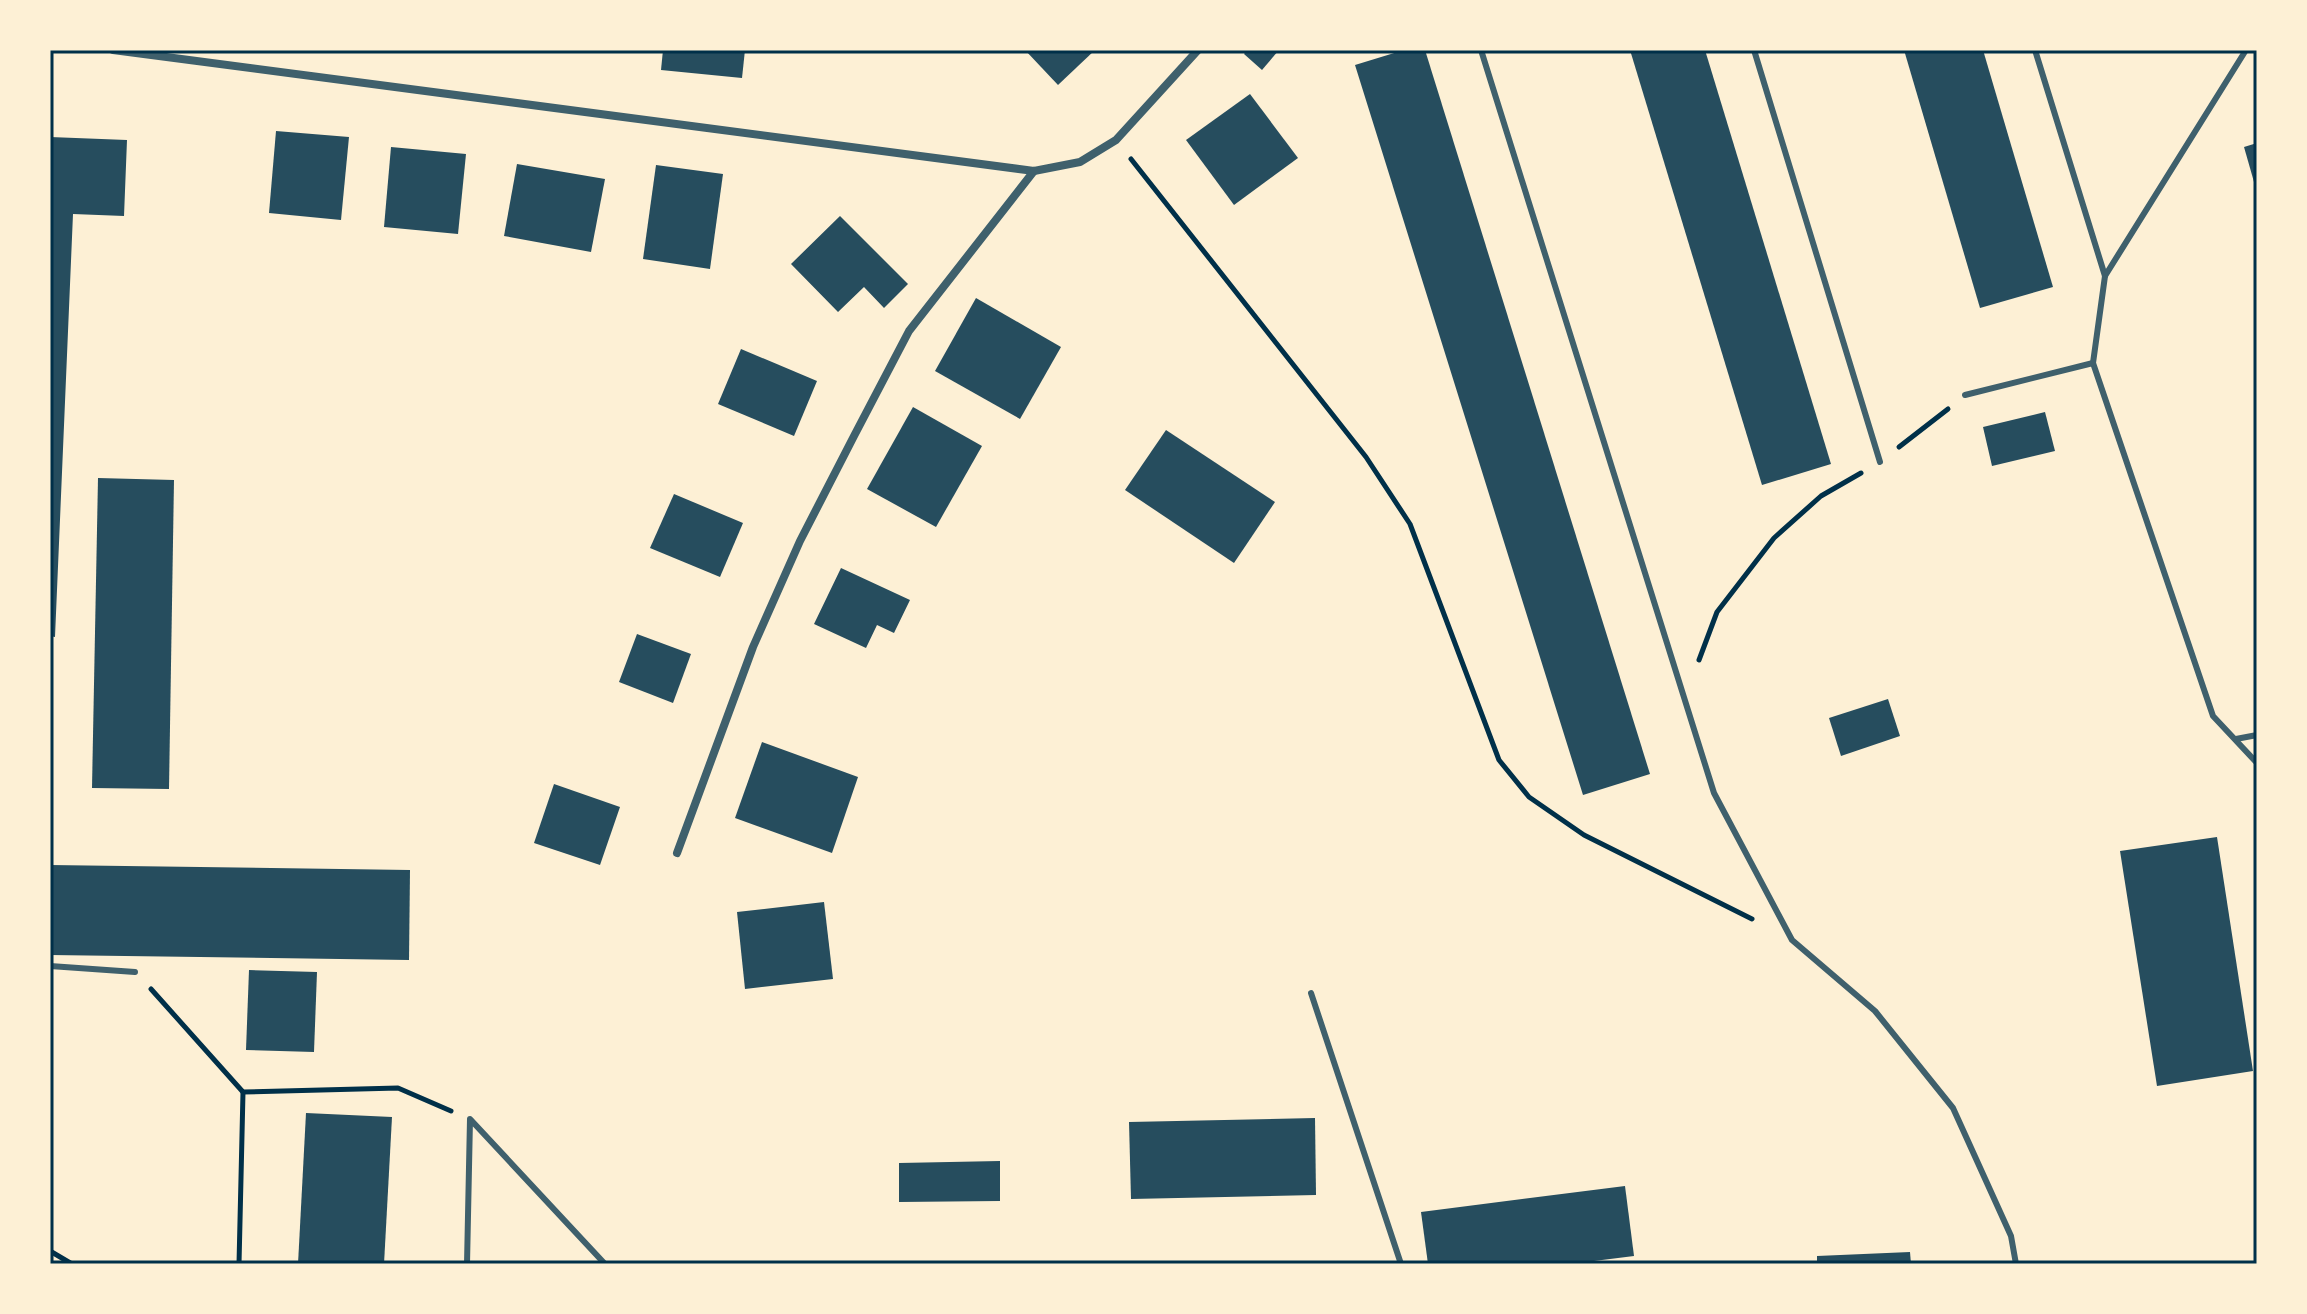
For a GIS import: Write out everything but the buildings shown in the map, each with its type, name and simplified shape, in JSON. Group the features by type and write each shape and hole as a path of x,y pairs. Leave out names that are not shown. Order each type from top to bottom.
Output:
{"street":[{"path":"113,50 1034,171 1080,162 1116,140 1198,50"},
{"path":"677,853 753,647 800,541 909,331 1034,171"}],"lane":[{"path":"1481,50 1714,793 1792,940 1875,1011 1953,1108 2011,1236 2016,1264"},
{"path":"1754,50 1880,462"},
{"path":"2035,50 2105,276"},
{"path":"2246,50 2105,276 2093,363 2213,716 2257,763"},
{"path":"1965,395 2093,363"},
{"path":"2236,739 2257,735"},
{"path":"50,966 135,972"},
{"path":"1311,993 1401,1264"},
{"path":"467,1264 470,1119"},
{"path":"470,1119 605,1264"}],"path":[{"path":"1116,140 1366,457 1410,524 1499,760 1529,797 1584,835 1792,940"},
{"path":"1684,699 1717,612 1774,538 1821,496 1880,462 1965,395"},
{"path":"135,972 243,1092 239,1264"},
{"path":"243,1092 398,1088 470,1119"},
{"path":"50,1251 72,1264"}]}
